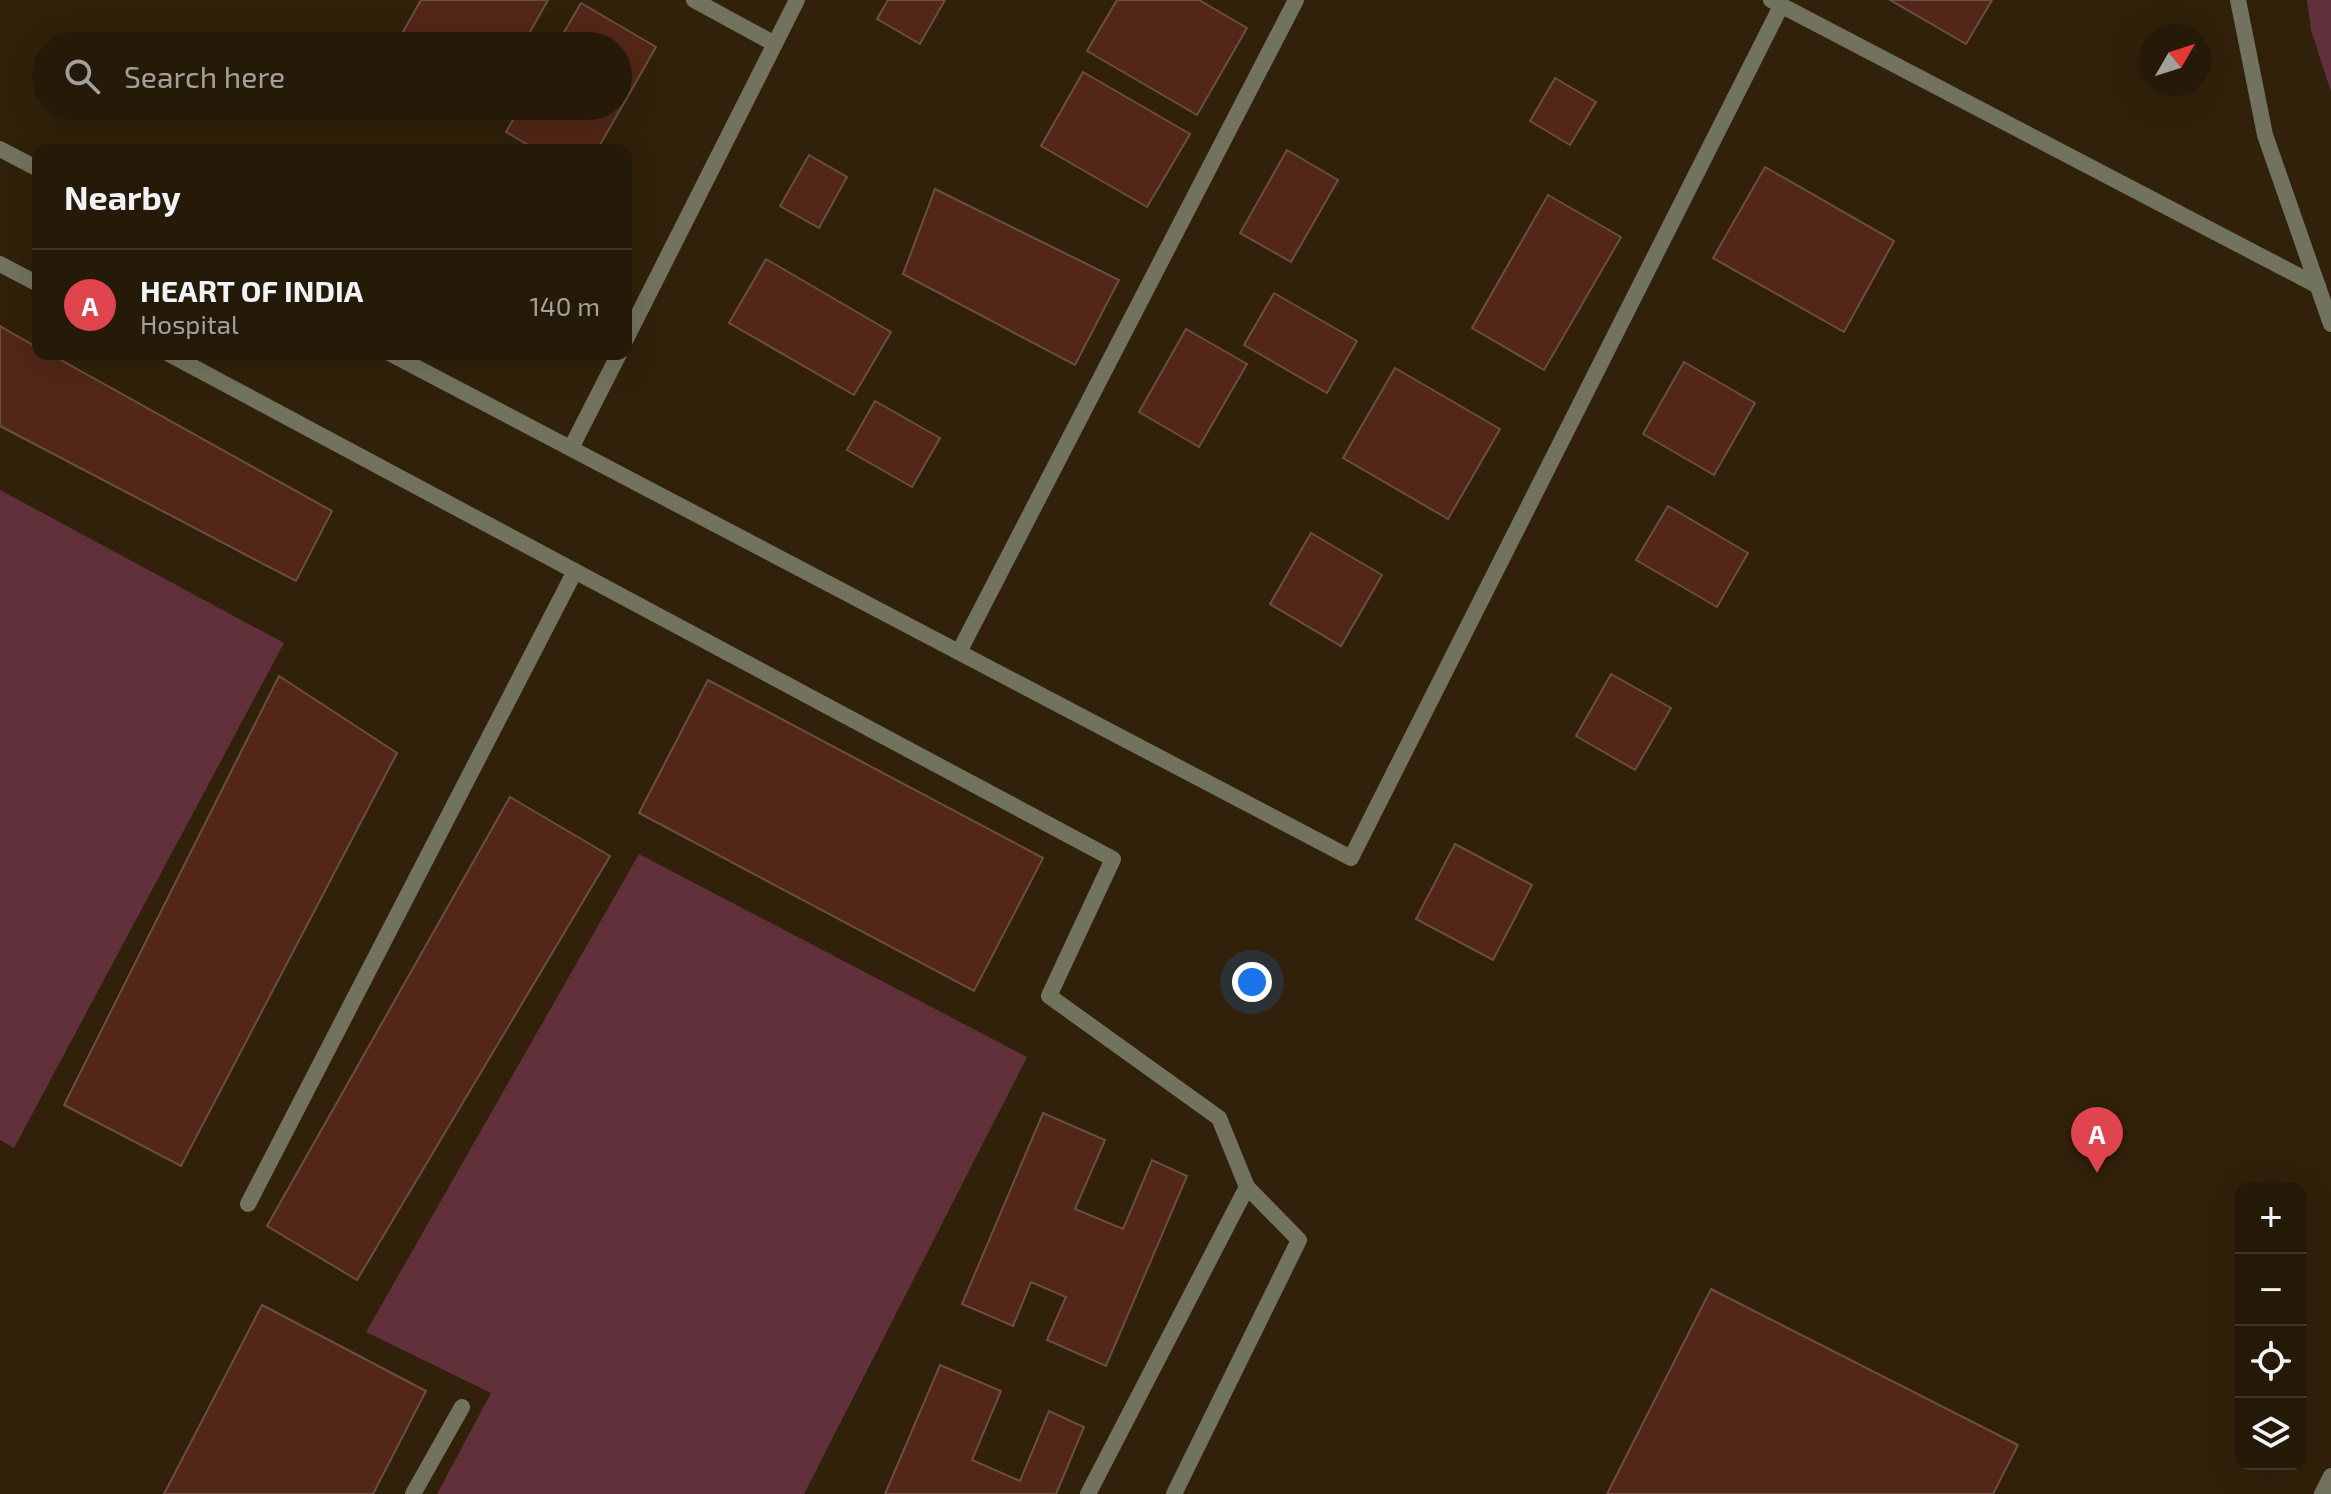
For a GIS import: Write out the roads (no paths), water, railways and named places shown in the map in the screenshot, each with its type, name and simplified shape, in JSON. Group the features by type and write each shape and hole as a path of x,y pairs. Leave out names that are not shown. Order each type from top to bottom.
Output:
{"street":[{"path":"694,0 775,44"},
{"path":"632,327 797,0"},
{"path":"959,652 1296,0"},
{"path":"2238,0 2265,135 2331,324"},
{"path":"402,360 1351,858 1776,3 2318,286"},
{"path":"0,149 32,166"},
{"path":"0,264 32,281"},
{"path":"180,360 1113,859 1049,996 1219,1118 1247,1187 1299,1240 1174,1494"},
{"path":"571,448 616,360"},
{"path":"248,1204 575,571"},
{"path":"1088,1494 1247,1187"},
{"path":"413,1494 462,1407"},
{"path":"2322,1494 2331,1476"}],"place":[{"name":"HEART OF INDIA","path":"2097,1173"}]}
